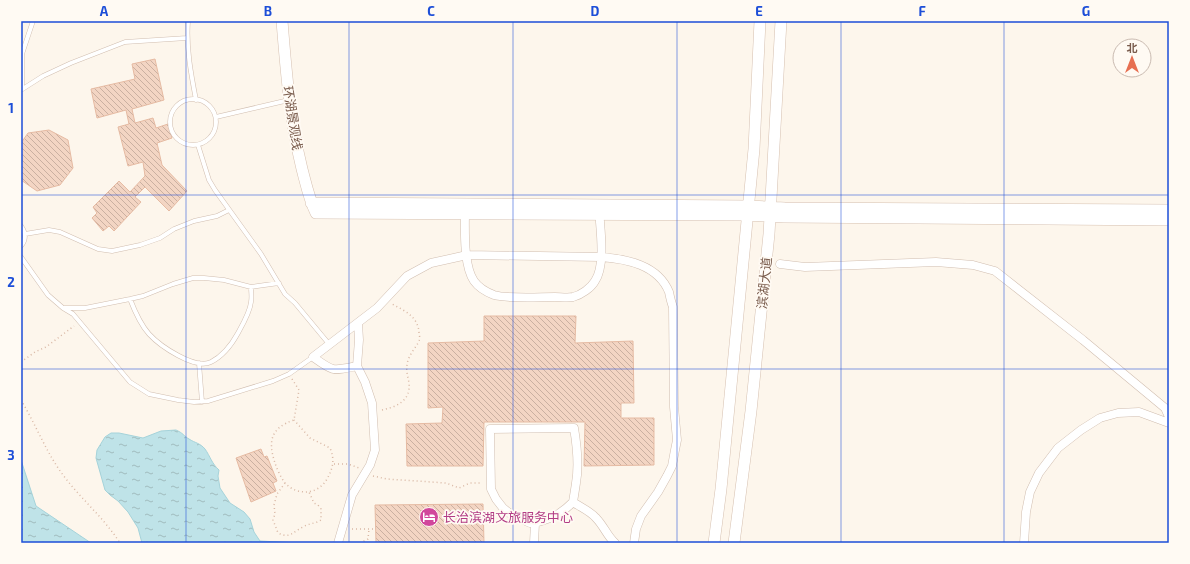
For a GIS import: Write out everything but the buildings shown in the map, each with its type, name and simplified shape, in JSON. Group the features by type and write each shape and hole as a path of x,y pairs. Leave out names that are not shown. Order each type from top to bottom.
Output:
{"street":[{"name":"环湖景观线","path":"282,21 289,100 296,144 314,208 465,209"},
{"name":"滨湖大道","path":"714,543 721,489 754,149 760,21"},
{"name":"滨湖大道","path":"734,543 751,411 770,211 781,21"},
{"path":"599,210 601,256 600,270 595,281 584,292 573,297 510,297 495,295 482,290 474,281 469,269 467,255 465,209 748,210 1169,220"},
{"path":"770,211 1169,210"},
{"path":"357,366 338,370 333,369 329,368 313,357 377,308 407,276 431,263 467,255 601,256 628,260 643,265 662,280 668,291 672,307 676,440 672,466 658,492 641,516 636,529 634,543"},
{"path":"780,264 805,266 936,262 973,265 995,271 1083,340 1165,408 1169,417"},
{"path":"338,543 352,496 370,465 375,450 372,403 365,382 357,366 359,340 358,323"},
{"path":"1024,543 1026,512 1030,492 1039,473 1058,448 1081,430 1100,418 1118,413 1139,412 1169,423"},
{"path":"574,428 577,470 573,502 563,512 552,518 535,523 520,519 503,508 491,489 490,429 574,428"},
{"path":"573,502 596,517 609,537 615,543"},
{"path":"534,543 535,523"}],"lane":[{"path":"22,89 22,54 33,21"},
{"path":"188,21 187,38 189,61 196,100"},
{"path":"22,89 43,76 71,63 125,42 187,38"},
{"path":"193,99 201,100 208,104 216,117 214,133 209,139 198,144 188,145 181,142 175,137 170,123 174,109 186,100 193,99"},
{"path":"216,117 289,100"},
{"path":"198,144 209,180 261,254 285,294 329,344"},
{"path":"25,234 49,230 60,232 98,249 112,251 140,245 160,238 174,229 194,221 216,216 229,210"},
{"path":"21,226 25,234 25,239 21,246"},
{"path":"21,257 48,295 63,308 73,314 130,382 149,394 178,400 202,402 223,397 289,374 313,357"},
{"path":"63,308 85,308 143,296 192,278 224,280 251,287 279,283"},
{"path":"130,299 138,319 150,334 170,352 190,361 199,363 210,362 233,343 243,324 251,303 251,287"},
{"path":"199,363 202,402"}],"path":[{"path":"373,412 396,406 405,400 409,392 406,367 408,358 420,341 418,324 414,317 385,299"},
{"path":"21,362 35,352 46,347 79,321"},
{"path":"289,374 299,390 294,420"},
{"path":"21,400 45,446 62,474 95,513 110,528 120,543"},
{"path":"294,420 310,438 330,448 333,455 334,464 323,486 316,490 308,492 297,491 285,483 276,467 272,453 272,437 276,430 282,425 294,420"},
{"path":"334,464 342,463 354,465 376,478 446,483 459,488 470,483 491,483"},
{"path":"285,483 275,500 275,514 273,520 278,533 284,536 291,535 303,527 321,520 321,509 314,503 308,492"},
{"path":"342,529 376,529"},
{"path":"368,543 367,539 369,529"},
{"path":"360,543 367,539"}],"water":[{"path":"176,430 205,449 219,470 218,476 220,488 230,503 244,512 250,519 254,532 260,541 298,543 142,543 138,528 128,512 105,490 96,458 97,450 105,437 111,433 119,433 143,438 161,431"},
{"path":"21,460 36,506 91,543 21,543"}],"place":[{"name":"长治滨湖文旅服务中心","path":"429,517"}]}
